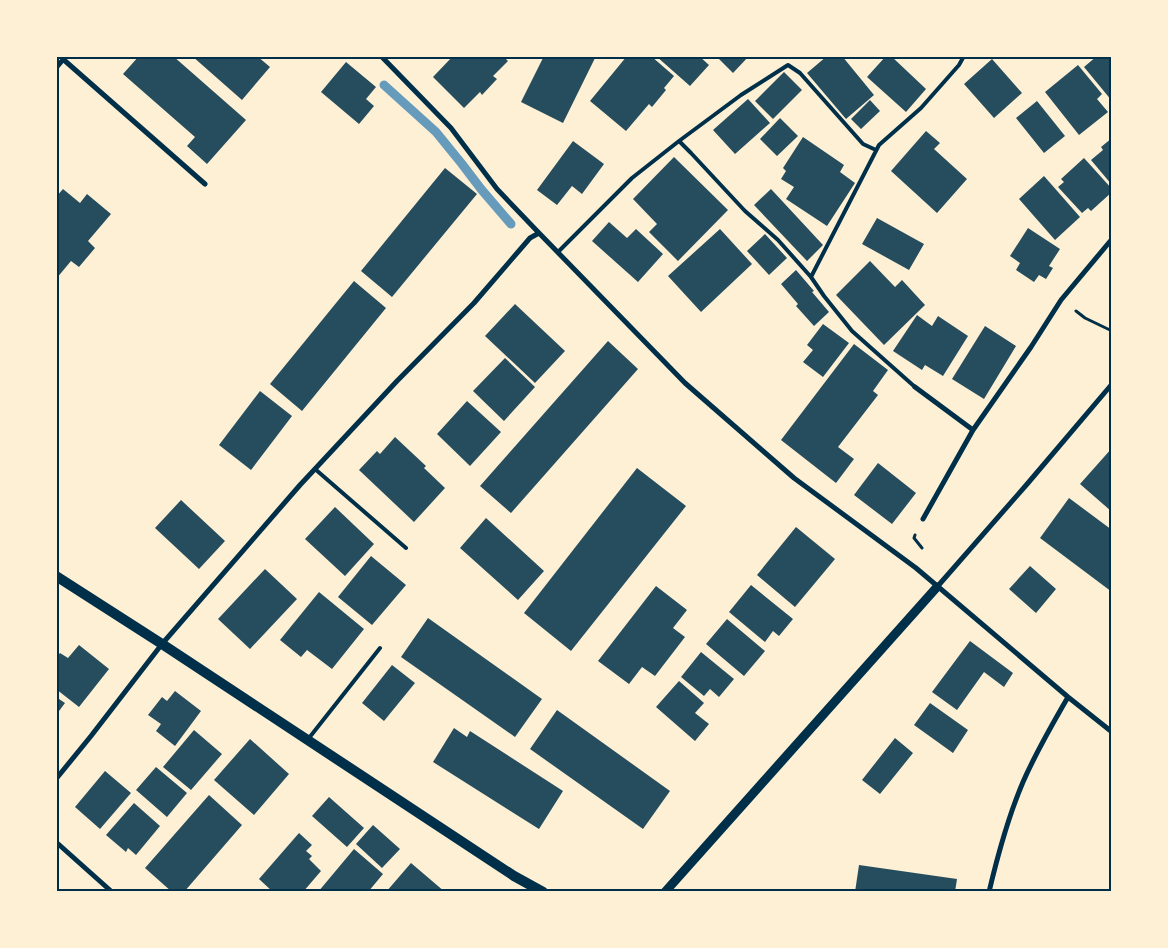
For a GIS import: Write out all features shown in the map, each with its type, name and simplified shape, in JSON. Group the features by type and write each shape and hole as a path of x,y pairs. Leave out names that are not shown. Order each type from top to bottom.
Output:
{"main road":[{"path":"56,576 514,876 543,892"}],"street":[{"path":"381,56 451,128 497,189 685,383 794,478 916,568 1112,732"},
{"path":"56,68 65,58 205,184"},
{"path":"56,778 162,644 315,469 397,381 474,303 530,238 539,234"},
{"path":"923,518 973,430 1031,347 1061,300 1112,239"},
{"path":"665,892 937,587 1112,384"},
{"path":"915,387 973,430"},
{"path":"990,892 997,858 1023,782 1068,697"},
{"path":"56,842 112,892"}],"lane":[{"path":"811,277 879,145 921,108 959,65 964,56"},
{"path":"558,252 632,178 678,141 741,95 788,64 800,73 863,144 876,150"},
{"path":"678,141 745,211 778,240 811,277 852,331 915,387"},
{"path":"315,469 406,548"},
{"path":"308,740 380,648"}],"path":[{"path":"1061,300 1086,318 1112,331"}],"building":[{"path":"139,56 173,56 246,120 207,164 187,146 195,137 123,74"},
{"path":"192,56 257,56 270,67 242,100"},
{"path":"453,56 503,56 508,61 493,76 497,79 482,95 480,92 464,108 433,77"},
{"path":"544,56 596,56 563,123 521,102"},
{"path":"627,56 651,56 674,76 664,88 666,90 652,107 649,104 626,131 590,101"},
{"path":"656,56 699,56 709,65 690,86"},
{"path":"716,56 749,56 733,73"},
{"path":"827,56 842,56 874,95 846,119 807,73"},
{"path":"886,56 891,56 926,89 906,112 867,77"},
{"path":"1097,56 1112,56 1112,101 1084,67"},
{"path":"992,59 1022,93 994,118 964,84"},
{"path":"346,62 376,87 366,99 374,106 359,124 321,92"},
{"path":"1078,65 1102,94 1097,99 1108,112 1079,135 1045,92"},
{"path":"784,72 802,90 773,119 755,101"},
{"path":"748,99 770,123 735,154 713,130"},
{"path":"870,100 880,111 861,129 851,119"},
{"path":"1037,101 1065,136 1044,153 1016,118"},
{"path":"780,118 798,136 777,156 760,139"},
{"path":"926,131 940,143 934,149 967,179 937,213 891,171"},
{"path":"803,137 844,165 840,172 855,183 827,226 786,199 794,187 781,179 786,171 783,168"},
{"path":"1112,138 1112,185 1091,160 1103,150 1101,147"},
{"path":"573,141 604,164 582,194 572,186 557,205 537,190"},
{"path":"674,157 728,210 678,261 649,232 657,224 633,199"},
{"path":"1084,158 1112,189 1112,192 1091,211 1088,208 1082,213 1058,187 1064,182 1061,179"},
{"path":"445,168 477,194 392,297 361,271"},
{"path":"1044,176 1080,217 1055,240 1019,199"},
{"path":"63,189 80,203 87,194 111,214 88,241 95,248 79,267 71,261 56,279 56,197"},
{"path":"771,189 823,245 807,261 754,205"},
{"path":"877,218 924,244 909,270 862,244"},
{"path":"609,222 627,238 636,229 663,254 638,282 592,241"},
{"path":"1028,228 1060,249 1049,266 1053,268 1046,279 1039,275 1034,282 1016,270 1020,263 1010,256"},
{"path":"720,229 752,264 701,312 668,276"},
{"path":"765,234 787,258 769,275 747,251"},
{"path":"870,261 895,287 902,280 925,305 884,345 836,295"},
{"path":"796,270 829,312 814,326 796,306 798,304 781,284"},
{"path":"354,281 386,308 302,411 270,384"},
{"path":"515,304 565,351 535,383 485,336"},
{"path":"917,315 932,326 938,316 968,336 943,376 925,365 922,370 893,351"},
{"path":"823,324 849,343 823,377 803,362 813,350 807,345"},
{"path":"985,326 1016,346 984,399 952,379"},
{"path":"608,341 638,369 511,513 480,486"},
{"path":"854,344 888,370 873,391 878,395 838,447 854,459 836,483 781,440"},
{"path":"505,358 535,387 504,421 473,391"},
{"path":"260,391 292,416 251,470 219,445"},
{"path":"467,401 501,432 470,466 437,434"},
{"path":"395,437 426,466 424,468 445,488 414,522 359,470 377,451 380,454"},
{"path":"1112,448 1112,509 1111,511 1080,484"},
{"path":"878,463 916,493 892,524 854,495"},
{"path":"637,468 686,506 571,651 524,613"},
{"path":"1069,498 1112,530 1112,592 1040,538"},
{"path":"181,500 225,541 199,569 155,528"},
{"path":"335,507 374,544 345,576 305,539"},
{"path":"486,518 544,571 518,600 460,548"},
{"path":"796,527 835,559 795,607 757,575"},
{"path":"371,556 406,585 372,625 338,597"},
{"path":"1030,566 1056,589 1036,613 1009,589"},
{"path":"265,569 297,599 250,649 218,619"},
{"path":"751,585 793,619 779,636 773,631 765,642 729,612"},
{"path":"656,586 687,610 673,628 685,637 655,676 642,667 629,684 598,661"},
{"path":"319,592 364,629 332,669 307,650 301,657 280,640"},
{"path":"428,618 542,699 515,737 401,657"},
{"path":"727,619 765,651 744,676 706,644"},
{"path":"970,641 1013,673 1004,687 984,672 957,710 932,692"},
{"path":"79,645 109,669 79,707 56,689 56,658 60,653 68,658"},
{"path":"701,652 734,679 719,697 710,689 704,696 681,677"},
{"path":"392,665 415,683 384,721 362,703"},
{"path":"679,681 704,703 695,713 709,724 695,741 656,707"},
{"path":"175,691 201,711 175,746 156,731 161,724 148,715 162,697 167,701"},
{"path":"56,697 65,703 56,715"},
{"path":"930,703 968,730 953,753 914,725"},
{"path":"557,710 670,791 643,829 530,749"},
{"path":"454,728 467,737 470,731 563,791 539,829 433,762"},
{"path":"194,730 222,754 191,790 163,767"},
{"path":"895,738 913,753 880,794 862,780"},
{"path":"250,739 289,774 254,815 214,780"},
{"path":"156,767 187,793 167,817 136,790"},
{"path":"105,771 131,793 100,829 75,807"},
{"path":"209,795 242,825 184,892 172,892 145,868"},
{"path":"329,797 364,828 347,847 312,816"},
{"path":"134,803 160,826 136,855 128,848 126,852 106,835"},
{"path":"373,825 400,849 382,868 356,844"},
{"path":"299,833 312,845 306,851 312,856 309,859 321,871 303,892 273,892 259,879"},
{"path":"354,849 383,874 368,892 318,892"},
{"path":"411,863 445,892 386,892"},
{"path":"859,865 957,879 955,892 855,892"}],"waterway":[{"path":"384,85 436,132 511,224"}]}
